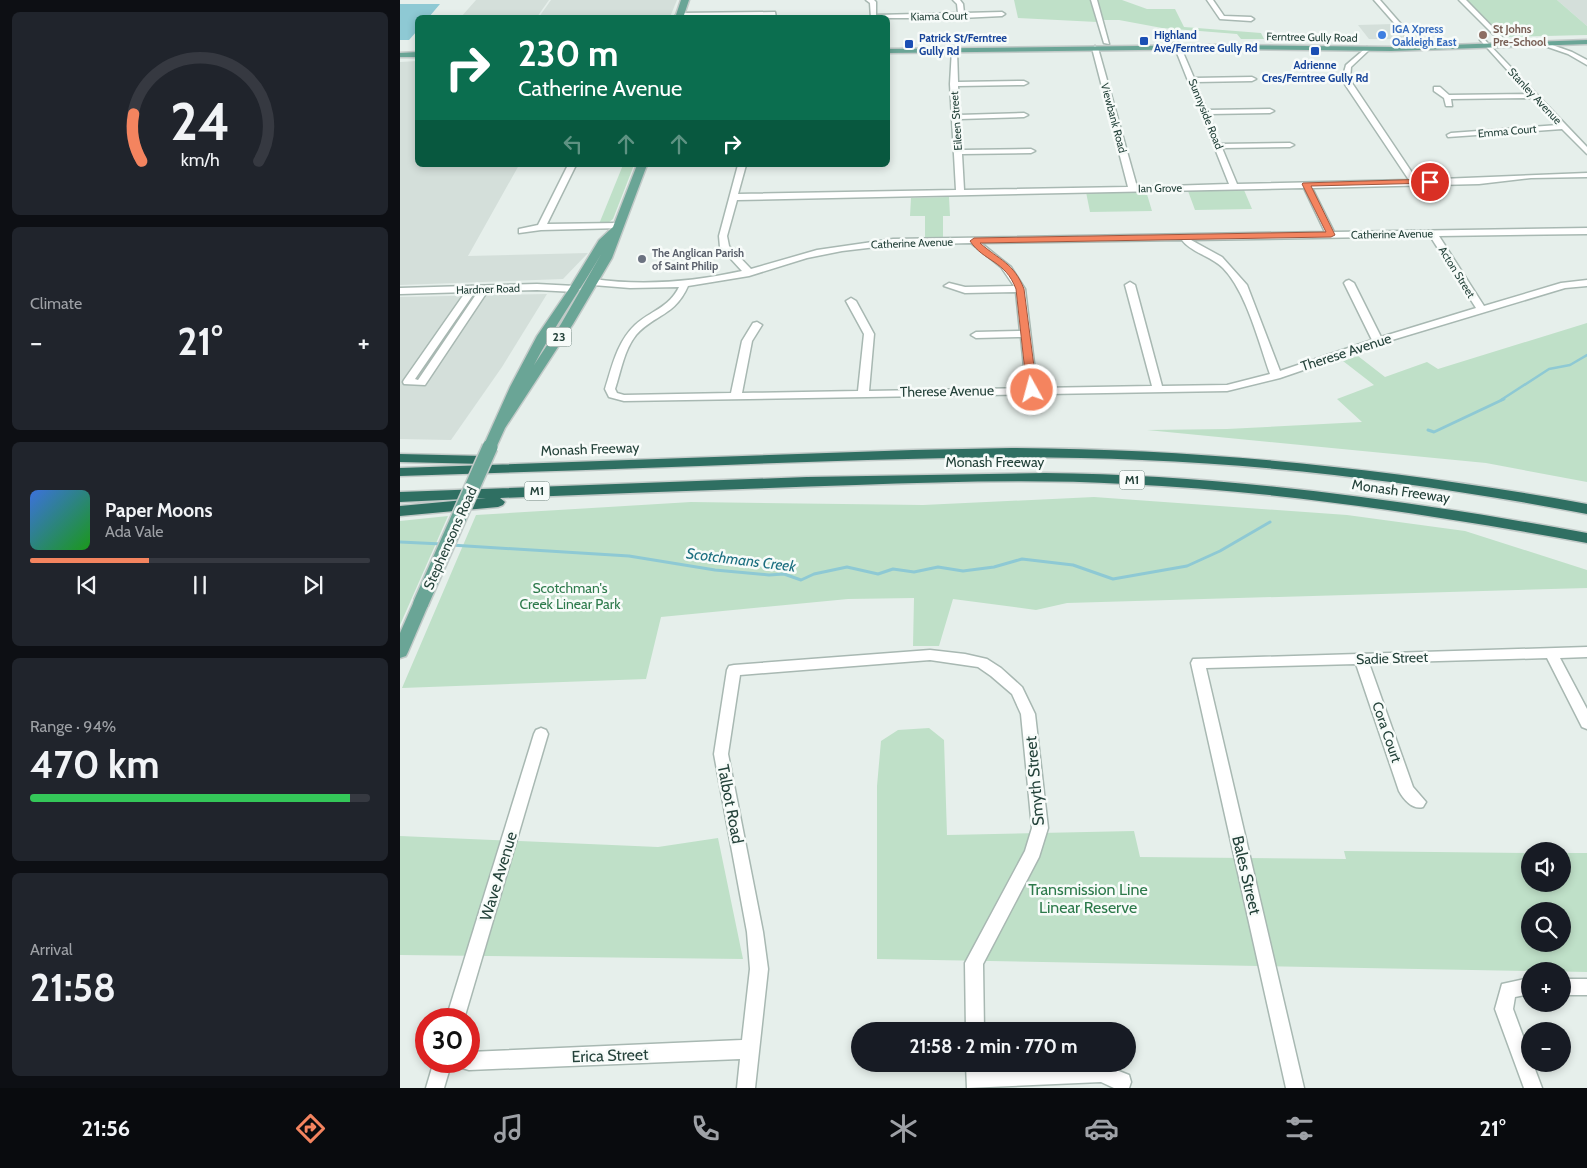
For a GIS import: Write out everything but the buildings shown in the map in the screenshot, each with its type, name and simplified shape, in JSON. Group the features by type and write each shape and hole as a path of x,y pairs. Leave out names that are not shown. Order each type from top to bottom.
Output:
{"highway":[{"name":"Monash Freeway","path":"400,472 996,452 1174,457 1342,471 1514,495 1587,509"},
{"path":"400,458 665,462"},
{"name":"Monash Freeway","path":"400,497 674,486 981,478 1140,480 1203,484 1323,497 1485,519 1587,538"},
{"path":"400,511 674,486"}],"main road":[{"path":"679,15 685,0"},
{"name":"Ferntree Gully Road","path":"1504,42 1587,38"},
{"name":"Ferntree Gully Road","path":"890,51 1412,40 1541,43 1587,42"},
{"name":"Ferntree Gully Road","path":"890,46 1107,43 1367,49 1419,48 1485,42"},
{"name":"Stephensons Road","path":"500,425 529,384 584,285 612,245 641,167"},
{"name":"Stephensons Road","path":"400,652 516,387 543,336 559,311 584,285"}],"street":[{"path":"869,0 873,2 872,15"},
{"path":"956,0 960,4 961,16"},
{"path":"1094,0 1107,43"},
{"path":"1210,0 1222,18 1251,19"},
{"path":"1377,0 1419,48"},
{"path":"1462,0 1504,42"},
{"path":"710,15 773,13 773,15"},
{"name":"Kiama Court","path":"890,17 1002,14"},
{"name":"Stanley Avenue","path":"1485,42 1587,152"},
{"path":"1541,43 1570,53 1587,63"},
{"name":"Sunnyside Road","path":"1177,45 1234,186"},
{"name":"Viewbank Road","path":"1095,48 1133,188"},
{"path":"1367,49 1348,66 1346,80 1414,182"},
{"name":"Eileen Street","path":"954,50 960,193"},
{"path":"1192,80 1252,79"},
{"path":"954,84 1024,83"},
{"path":"1436,88 1448,100 1534,96"},
{"path":"1205,112 1270,111"},
{"path":"956,117 1024,115"},
{"name":"Emma Court","path":"1451,136 1564,127"},
{"path":"1219,146 1290,145"},
{"path":"959,152 1031,152"},
{"path":"541,227 571,167"},
{"path":"742,167 723,236 725,247 749,273"},
{"name":"Ian Grove","path":"734,197 1414,182 1587,174"},
{"path":"1306,184 1331,235"},
{"path":"522,231 541,227 618,226"},
{"name":"Catherine Avenue","path":"584,285 599,288 714,280 749,273 793,258 860,245 893,242 1587,231"},
{"name":"Acton Street","path":"1434,234 1481,309"},
{"path":"1184,237 1188,243 1215,257 1236,275 1242,285 1276,376"},
{"path":"974,241 978,246 1006,265 1015,277 1020,289 1032,390"},
{"path":"537,287 568,282 584,285"},
{"name":"Therese Avenue","path":"685,283 680,296 673,305 633,333 625,346 610,389 613,396 624,398 863,392 1227,388 1276,376 1378,341 1481,309 1564,285 1587,283"},
{"path":"1348,283 1378,341"},
{"name":"Hardner Road","path":"400,291 537,287 553,289 584,285"},
{"path":"1130,285 1158,389"},
{"path":"949,286 965,290 1020,289"},
{"path":"478,289 449,343 421,383 408,382 436,342 478,289"},
{"path":"553,289 559,294 559,311"},
{"path":"851,301 870,334 863,392"},
{"path":"736,395 747,341 758,325"},
{"path":"976,335 1025,334"},
{"path":"436,342 449,343"},
{"name":"Sadie Street","path":"1198,663 1587,652"},
{"path":"1551,653 1587,723"},
{"name":"Smyth Street","path":"885,657 930,655 982,663 1018,691 1028,714 1040,828 1034,852 974,962 975,1022"},
{"name":"Talbot Road","path":"746,1088 759,969 755,932 722,754 734,670 885,657"},
{"name":"Cora Court","path":"1361,659 1407,791 1418,802"},
{"name":"Bales Street","path":"1198,663 1295,1088"},
{"name":"Wave Avenue","path":"458,1008 541,734"},
{"path":"1571,987 1587,987"},
{"path":"1521,988 1508,990 1504,1009 1533,1088"},
{"name":"Erica Street","path":"480,1061 750,1049"},
{"path":"976,1076 1101,1072 1122,1082"},
{"path":"435,1088 439,1073"}],"shaded area":[{"path":"476,0 549,0 538,15 463,15"},
{"path":"551,0 677,0 671,15 540,15"},
{"path":"1557,0 1587,0 1587,26"},
{"path":"1394,24 1407,39 1369,39 1358,25"},
{"path":"415,61 415,167 518,167 468,256 588,253 563,279 400,285 400,62"},
{"path":"547,294 502,367 451,440 400,439 400,297"}],"green space":[{"path":"1014,0 1090,0 1097,22 1018,18"},
{"path":"1096,0 1122,0 1147,9 1175,9 1184,27 1261,33 1264,39 1241,39 1237,34 1162,28 1119,20 1103,20"},
{"path":"1462,0 1557,0 1587,26 1587,35 1507,37 1505,33 1484,23"},
{"path":"622,167 633,167 613,219 608,223 599,224"},
{"path":"1244,190 1252,209 1195,210 1188,191"},
{"path":"1146,191 1152,211 1090,212 1086,192"},
{"path":"949,197 950,216 943,216 943,237 925,237 925,216 910,216 911,198"},
{"path":"1587,323 1587,482 1486,463 1147,430 1227,429 1362,422 1337,399 1374,385 1343,361 1358,356 1385,377 1427,362 1438,369"},
{"name":"Scotchman's Creek Linear Park","path":"1094,497 1347,515 1465,531 1587,570 1587,588 1067,603 1036,610 953,599 939,646 913,646 914,598 848,599 661,617 646,679 402,688 476,515 691,502 923,505"},
{"path":"448,516 400,625 400,521"},
{"name":"Transmission Line Linear Reserve","path":"929,728 944,740 947,835 1134,831 1140,857 1346,859 1344,851 1521,853 1521,892 1571,892 1571,853 1587,853 1587,972 1571,972 1571,962 1521,962 1521,971 877,959 877,786 881,741 898,730"},
{"path":"400,836 658,847 718,838 743,959 400,955"}],"water":[{"path":"400,4 440,4 431,15 415,15 415,33 409,40 400,40"}],"waterway":[{"name":"Scotchmans Creek","path":"1501,400 1549,369 1570,365 1587,355"},
{"name":"Scotchmans Creek","path":"1428,430 1434,432 1504,399"},
{"name":"Scotchmans Creek","path":"451,545 629,556 715,570 769,575 784,574 801,580 814,574 847,567 878,574 893,569 914,572 938,567 963,571 994,567 1022,559 1073,565 1113,579 1187,566 1220,551 1270,522"},
{"name":"Scotchmans Creek","path":"400,542 442,544"}],"place":[{"name":"IGA Xpress Oakleigh East","path":"1382,35"},
{"name":"St Johns Pre-School","path":"1483,35"},
{"name":"Highland Ave/Ferntree Gully Rd","path":"1144,41"},
{"name":"Patrick St/Ferntree Gully Rd","path":"909,44"},
{"name":"Adrienne Cres/Ferntree Gully Rd","path":"1315,51"},
{"name":"The Anglican Parish of Saint Philip","path":"642,259"}],"route":[{"path":"1032,390 1020,289 1015,277 1006,265 978,246 974,241 1331,235 1306,184 1430,182"}]}
